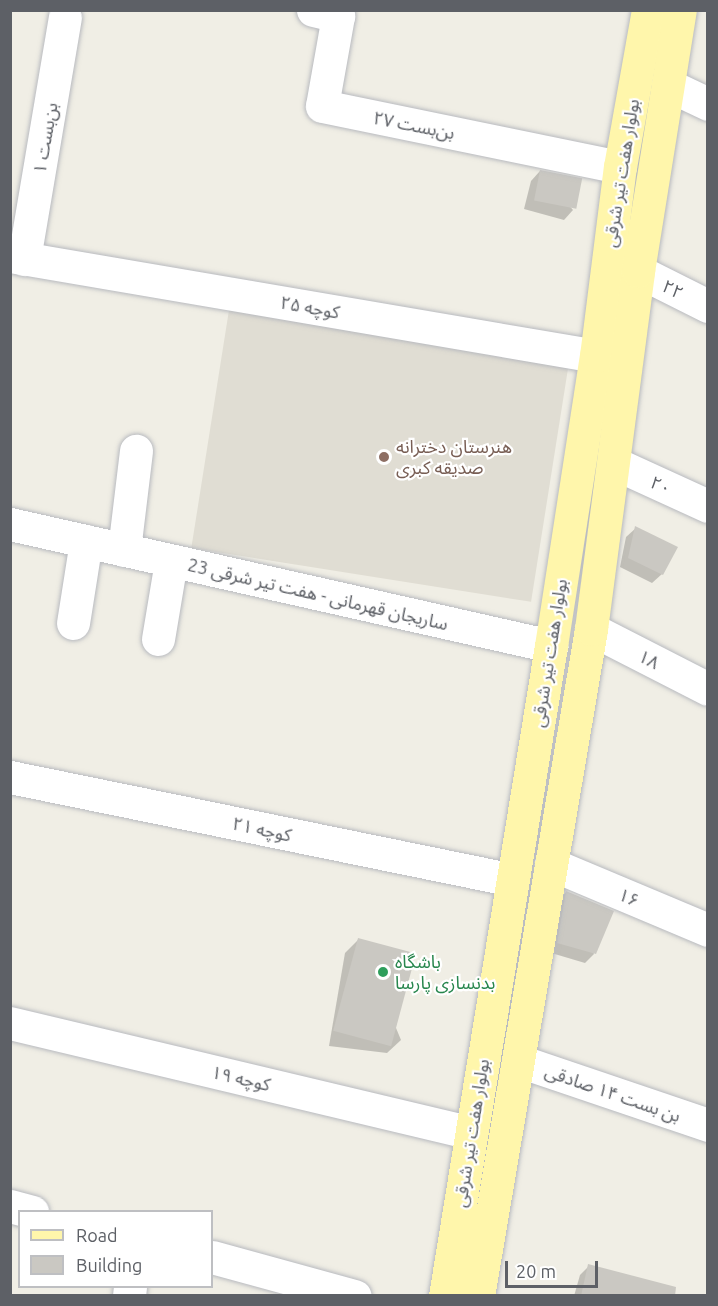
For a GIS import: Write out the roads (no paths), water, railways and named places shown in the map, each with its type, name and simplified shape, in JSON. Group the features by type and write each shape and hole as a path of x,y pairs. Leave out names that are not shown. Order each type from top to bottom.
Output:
{"main road":[{"name":"بولوار هفت تیر شرقی","path":"445,1296 596,356 620,166 648,10"},
{"name":"بولوار هفت تیر شرقی","path":"478,1296 591,629 638,271 680,10"},
{"path":"566,545 601,553"}],"street":[{"name":"بن‌بست ۲۷","path":"313,10 338,16 322,106 620,166"},
{"name":"بن‌بست ۱","path":"17,257 65,17"},
{"path":"668,85 708,104"},
{"name":"کوچه ۲۵","path":"17,257 596,356"},
{"name":"۲۲","path":"638,271 708,306"},
{"path":"124,550 136,451"},
{"name":"۲۰","path":"614,463 708,506"},
{"name":"ساریجان قهرمانی - هفت تیر شرقی 23","path":"10,524 550,646"},
{"path":"73,623 86,541"},
{"path":"158,639 171,561"},
{"name":"۱۸","path":"591,629 708,689"},
{"name":"کوچه ۲۱","path":"10,777 513,880"},
{"name":"۱۶","path":"551,864 708,930"},
{"name":"کوچه ۱۹","path":"10,1023 471,1133"},
{"name":"بن بست ۱۴ صادقی","path":"519,1061 708,1125"},
{"path":"10,1206 25,1210"},
{"path":"213,1257 355,1296"}],"place":[{"name":"هنرستان دخترانه صدیقه کبری","path":"384,457"},
{"name":"باشگاه بدنسازی پارسا","path":"383,972"}]}
